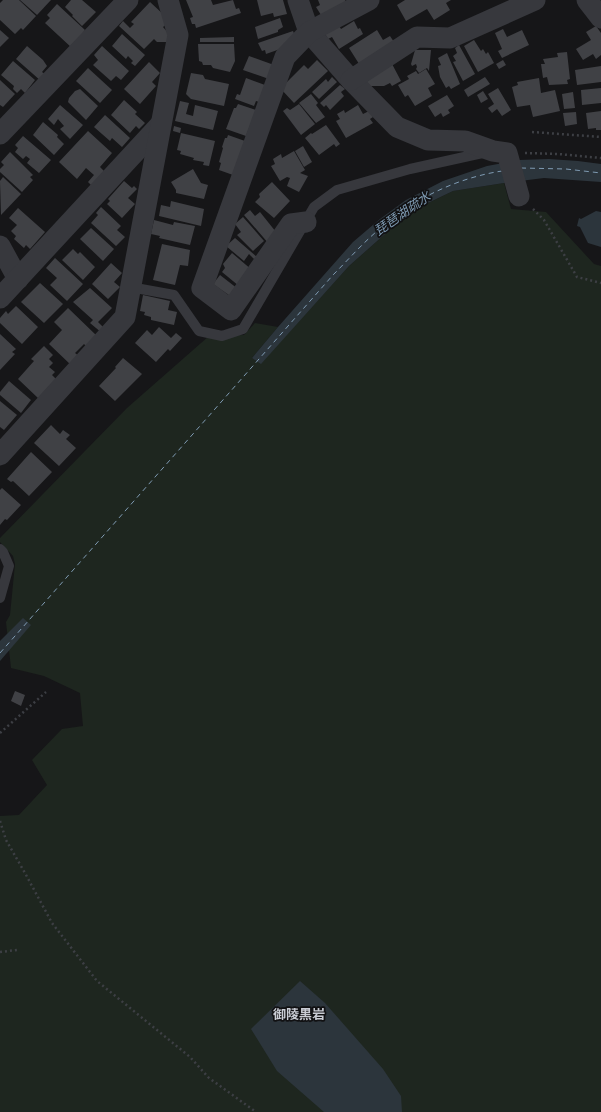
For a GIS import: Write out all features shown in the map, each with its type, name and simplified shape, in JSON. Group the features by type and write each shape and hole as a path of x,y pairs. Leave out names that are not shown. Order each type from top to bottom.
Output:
{"street":[{"path":"0,134 128,0"},
{"path":"0,455 125,317 178,35 168,0"},
{"path":"298,0 309,32 351,80 397,127 428,140 465,140 503,153 519,194"},
{"path":"306,222 291,224 230,310 202,288 285,57 309,32 368,0"},
{"path":"351,80 417,37 450,38 535,0"},
{"path":"587,0 601,18"},
{"path":"0,298 161,124"},
{"path":"0,246 18,279"}],"lane":[{"path":"130,287 174,295 199,332 222,336 243,329 314,207 338,190 410,169 503,153"},
{"path":"0,549 3,552 9,566 0,598"}],"path":[{"path":"532,132 601,137"},
{"path":"503,153 558,154 601,158"},
{"path":"519,194 544,220 577,277 601,283"},
{"path":"0,733 46,692"},
{"path":"0,821 6,840 52,923 97,981 190,1057 209,1078 256,1112"},
{"path":"0,952 17,950"}],"shaded area":[{"path":"504,183 511,209 546,212 594,264 601,266 601,1112 0,1112 0,816 19,815 47,785 32,760 62,729 83,726 80,693 44,676 11,668 6,622 10,615 15,564 13,556 0,542 0,538 127,408 209,336 244,335 255,323 278,327 252,358 261,363 349,266 402,219 428,203 453,191"}],"water":[{"name":"琵琶湖疏水","path":"549,159 601,164 601,182 544,178 453,191 428,203 402,219 349,266 261,364 252,358 353,242 380,219 406,200 443,181 487,166 519,160"},
{"path":"596,211 601,212 601,247 588,243 580,227 577,226 579,218 581,219"},
{"path":"23,618 31,625 0,661 0,641"},
{"path":"300,981 325,1003 383,1069 401,1096 402,1112 324,1112 277,1071 251,1029"}],"building":[{"path":"3,0 19,0 36,16 23,30 21,28 15,34 0,20 0,3"},
{"path":"20,0 51,0 37,15"},
{"path":"71,0 82,0 96,12 82,26 65,7"},
{"path":"186,0 211,0 213,5 233,0 236,9 239,8 241,13 196,28 195,24 192,24 190,18 193,17"},
{"path":"257,0 283,0 287,14 274,17 273,13 261,16"},
{"path":"318,0 345,0 347,5 321,15 316,7 320,5"},
{"path":"405,0 451,0 446,3 450,10 434,20 427,9 406,21 397,5"},
{"path":"150,2 164,15 168,23 163,27 170,35 169,42 157,42 154,39 144,49 119,26 123,21 130,28 134,24 131,22"},
{"path":"57,4 85,30 72,48 45,23 50,18 47,15"},
{"path":"280,18 283,27 278,30 278,32 258,39 255,27"},
{"path":"354,21 358,29 360,28 363,34 339,49 332,37 328,39 324,32 338,24 341,29"},
{"path":"596,26 601,33 601,55 596,59 593,54 583,60 576,49 591,40 586,32"},
{"path":"503,29 507,37 522,30 529,45 502,58 498,51 502,49 495,33"},
{"path":"0,30 9,38 0,47"},
{"path":"377,30 383,40 390,36 396,45 361,67 349,48"},
{"path":"293,31 296,38 283,48 266,54 265,50 262,51 258,43"},
{"path":"122,34 145,55 135,66 131,63 133,61 128,56 126,59 112,46"},
{"path":"234,37 234,42 200,42 200,38"},
{"path":"474,40 481,51 483,49 486,54 488,52 494,63 478,72 464,46"},
{"path":"198,44 234,44 235,61 230,72 213,68 211,65 203,65 202,62 199,61"},
{"path":"459,45 475,74 463,81 453,62 456,61 453,56 457,53 455,48"},
{"path":"27,46 43,60 47,66 42,72 46,75 41,81 16,59"},
{"path":"102,46 129,71 121,80 116,76 111,81 93,65 98,60 94,55"},
{"path":"415,50 431,50 429,71 427,68 419,73 416,69 416,64 412,66 411,64"},
{"path":"567,52 570,79 567,80 568,84 549,85 547,77 543,78 541,64 545,64 543,59 558,57 557,53"},
{"path":"447,53 460,84 451,89 449,86 446,88 440,77 438,66 441,65 438,58"},
{"path":"249,56 274,65 269,79 243,70"},
{"path":"317,60 328,71 294,103 281,89 304,65 308,69"},
{"path":"503,60 506,65 499,69 496,64"},
{"path":"13,61 35,80 25,93 21,89 17,93 13,89 14,86 1,75"},
{"path":"149,62 160,73 152,82 156,86 140,104 124,89"},
{"path":"391,62 401,81 392,86 390,83 384,86 369,86 365,83"},
{"path":"601,66 601,82 577,85 575,70"},
{"path":"88,68 112,90 100,103 76,81"},
{"path":"426,69 435,84 428,88 432,96 415,106 408,95 405,97 398,85 409,79 407,76 416,71 418,74"},
{"path":"191,73 203,75 205,79 229,84 224,106 191,99 186,94"},
{"path":"332,77 337,82 319,99 312,92 326,79 328,82"},
{"path":"485,77 490,84 468,97 464,90"},
{"path":"246,78 265,85 259,102 256,101 254,106 235,99 237,94 240,95"},
{"path":"539,78 541,93 555,90 560,111 533,117 530,105 517,107 512,87 518,85 517,82"},
{"path":"0,80 15,94 3,107 0,105"},
{"path":"340,85 345,89 341,92 344,96 330,110 326,105 324,107 320,103"},
{"path":"498,88 511,110 502,116 497,109 492,113 488,108 494,104 488,94"},
{"path":"601,88 601,103 582,105 581,90"},
{"path":"80,89 98,106 86,120 68,102 69,98 75,91"},
{"path":"483,91 488,99 481,103 477,95"},
{"path":"573,92 575,108 564,109 562,94"},
{"path":"311,94 318,103 316,105 325,117 316,123 299,103"},
{"path":"447,95 454,106 448,110 450,113 443,117 441,113 435,117 428,106"},
{"path":"124,100 137,112 135,114 145,123 139,129 136,126 130,133 111,115"},
{"path":"180,101 189,103 186,114 193,116 195,105 218,111 213,130 175,121"},
{"path":"238,104 256,110 246,136 226,129 234,108 236,108"},
{"path":"299,104 315,124 301,135 283,111 287,108 290,110"},
{"path":"60,105 83,125 70,139 60,129 64,126 58,119 54,125 48,119"},
{"path":"358,105 363,114 369,111 373,117 370,119 373,123 346,138 336,121 340,119 337,114 344,110 345,113"},
{"path":"601,111 601,130 596,130 596,128 588,129 586,113"},
{"path":"576,112 577,124 565,126 563,113"},
{"path":"105,115 130,138 122,147 112,138 110,141 94,127"},
{"path":"43,122 58,135 57,137 64,144 54,155 33,135"},
{"path":"326,125 340,144 336,147 334,144 319,155 305,138"},
{"path":"174,126 181,128 180,133 173,131"},
{"path":"88,131 112,153 100,167 105,172 92,186 88,182 94,175 86,168 77,179 59,162"},
{"path":"181,133 215,141 209,166 203,165 204,162 193,160 194,158 180,154 181,151 177,150"},
{"path":"228,135 245,141 233,175 219,170 222,147 225,138 227,138"},
{"path":"23,136 51,160 39,173 27,163 30,159 26,156 23,159 15,152 18,148 15,145"},
{"path":"303,146 312,162 304,167 295,151"},
{"path":"294,151 305,170 300,173 308,176 299,192 287,186 290,178 287,177 280,181 271,166 275,164 273,159 281,154 282,158"},
{"path":"10,152 33,175 30,177 33,180 22,192 0,172 0,169 4,165 1,162"},
{"path":"193,169 201,183 208,185 204,199 176,193 176,190 171,182"},
{"path":"3,177 21,194 1,215 0,181"},
{"path":"124,181 132,188 134,186 137,189 128,198 135,204 122,218 107,204 110,201 108,199"},
{"path":"272,182 290,201 274,218 255,202 260,197 259,194"},
{"path":"171,201 204,209 201,226 159,216 161,205 170,207"},
{"path":"101,207 121,226 117,230 125,237 116,246 91,223 98,215 96,213"},
{"path":"18,208 45,232 30,249 26,245 24,248 14,239 16,236 11,231 17,225 9,218"},
{"path":"250,210 255,216 260,212 276,232 269,244 244,215"},
{"path":"243,217 264,241 253,251 237,235 241,232 235,224"},
{"path":"154,220 173,225 174,222 195,226 190,245 159,238 160,236 151,234"},
{"path":"91,228 114,249 103,261 80,239"},
{"path":"235,238 257,257 255,260 249,254 244,261 226,246"},
{"path":"162,244 190,250 188,266 180,265 175,285 153,280"},
{"path":"73,249 78,254 80,252 95,267 83,280 62,260"},
{"path":"232,253 252,270 239,286 222,272 225,268 223,264"},
{"path":"55,258 83,284 67,301 50,285 57,278 46,268"},
{"path":"111,263 122,273 114,282 120,287 108,299 92,284"},
{"path":"220,275 238,289 233,298 213,284"},
{"path":"40,283 63,304 44,323 21,302"},
{"path":"90,288 112,308 98,322 106,330 102,333 90,323 93,320 73,302"},
{"path":"143,295 170,301 168,310 177,312 174,325 151,320 151,317 144,315 145,312 140,311"},
{"path":"16,306 38,327 22,344 0,323 0,318 6,311 8,314"},
{"path":"68,308 97,336 86,346 84,344 75,353 79,356 71,365 49,344 62,330 54,322"},
{"path":"159,327 171,338 176,333 182,338 170,351 168,349 156,362 135,343 147,330 152,335"},
{"path":"0,334 16,349 12,352 15,354 0,370"},
{"path":"44,346 53,355 49,359 53,363 49,367 55,372 52,375 56,379 38,398 18,379 34,361 31,359"},
{"path":"123,358 142,374 115,401 99,386"},
{"path":"9,381 31,400 21,413 0,395 0,392"},
{"path":"0,401 17,415 4,430 0,427"},
{"path":"51,425 60,434 63,430 70,435 66,439 76,448 59,466 34,443"},
{"path":"31,452 52,472 29,496 13,481 11,482 7,479"},
{"path":"2,488 21,505 7,520 5,519 0,525 0,490"},
{"path":"15,691 25,695 21,706 11,701"}],"ferry route":[{"path":"521,168 566,169 601,173"},
{"path":"0,653 333,275 365,242 390,220 419,200 468,179 502,171"}],"district":[{"name":"御陵黒岩","path":"299,1014"}]}
